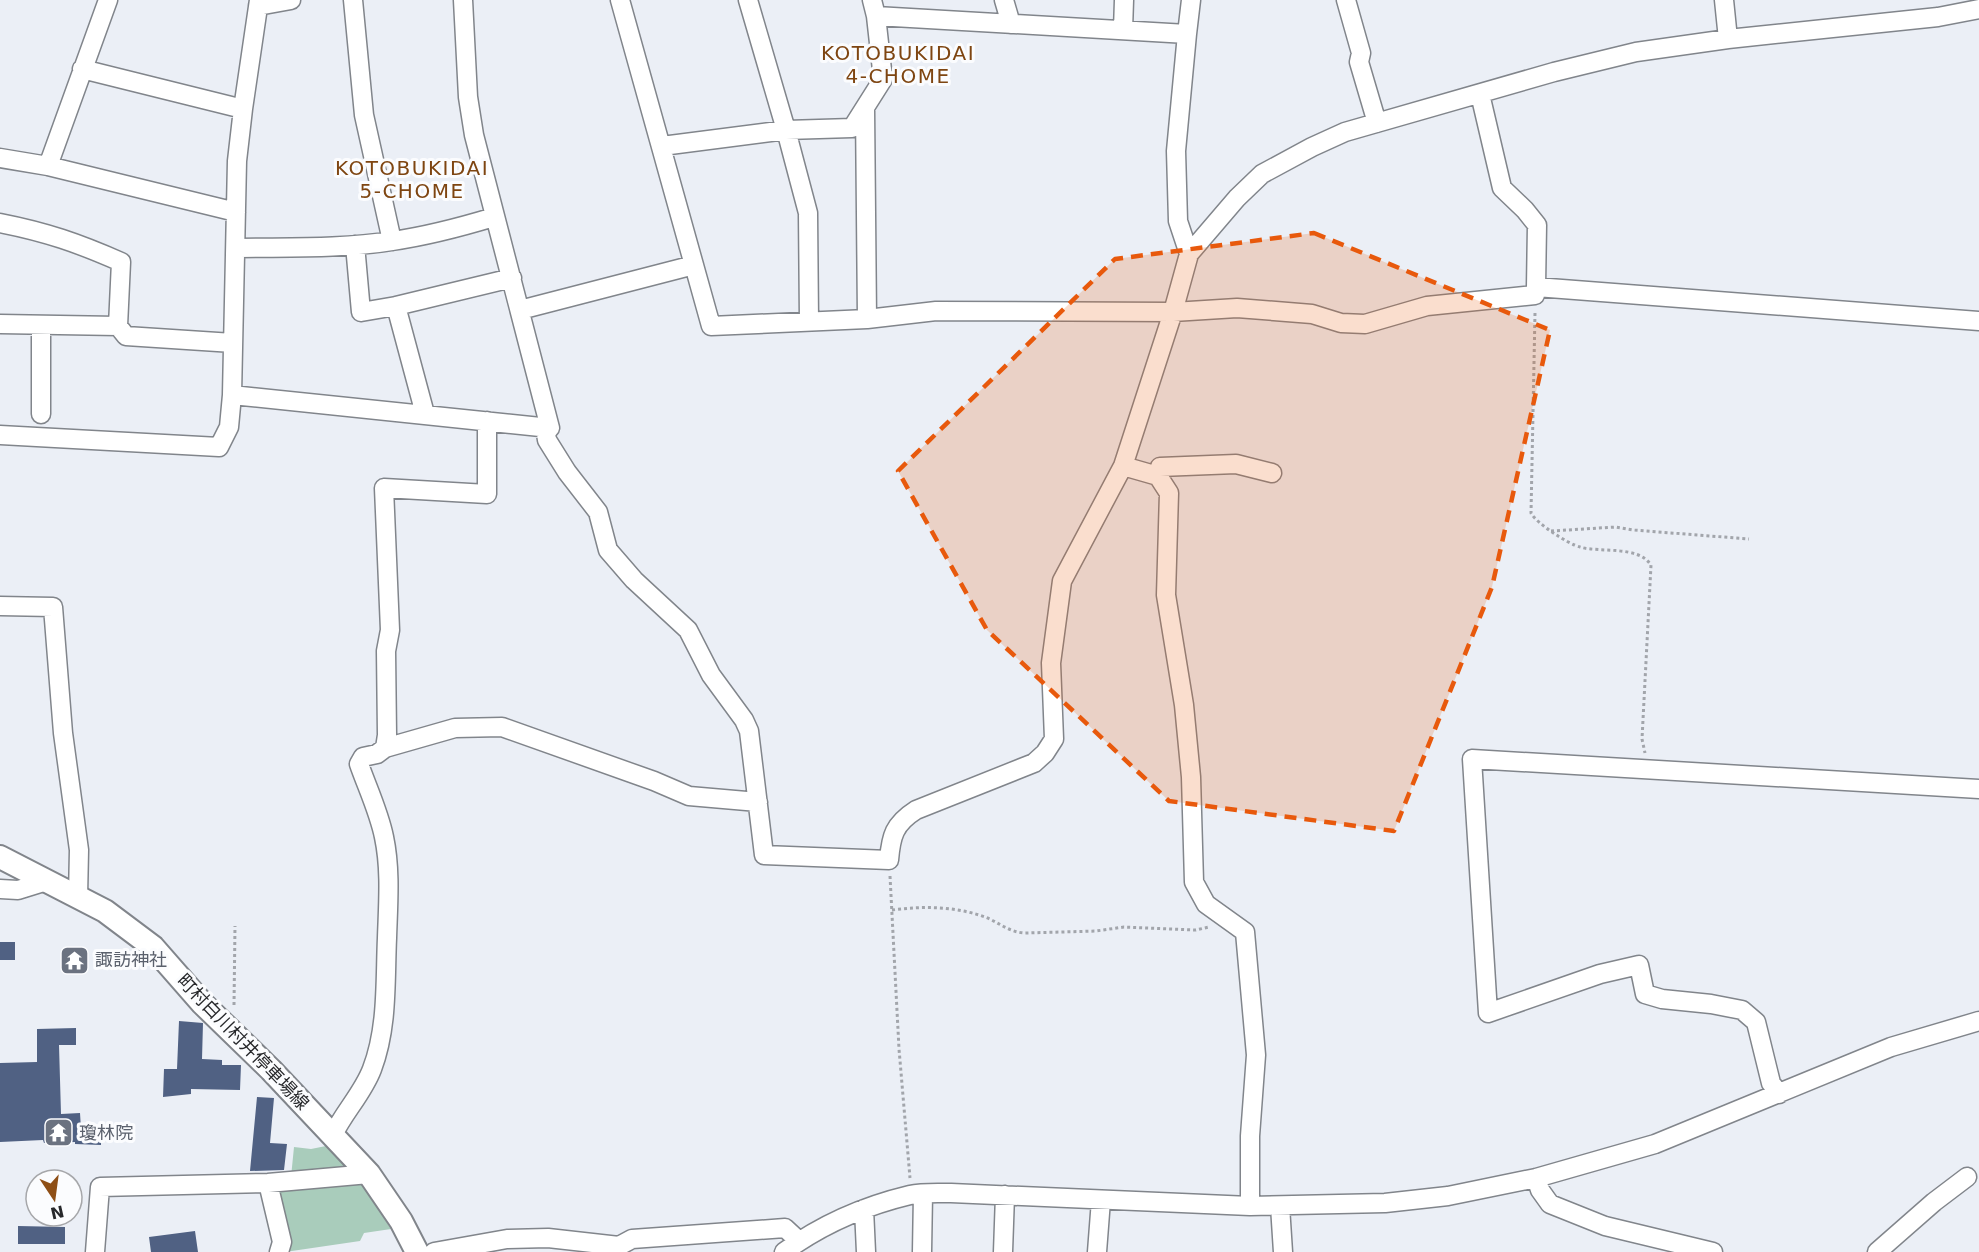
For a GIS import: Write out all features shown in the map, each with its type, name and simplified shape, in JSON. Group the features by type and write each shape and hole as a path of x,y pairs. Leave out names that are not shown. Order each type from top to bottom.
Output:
{"main road":[{"name":"町村白川村井停車場線","path":"0,856 105,911 153,947 202,1003 271,1070 369,1174 401,1221 417,1252"}],"street":[{"path":"48,166 108,0"},
{"path":"0,435 219,447 229,427 232,395 237,161 259,3 291,0"},
{"path":"353,0 364,115 392,241"},
{"path":"232,395 550,428 474,135 468,97 463,0"},
{"path":"621,0 711,326 867,319 936,311 1173,312 1237,308 1312,314 1341,323 1365,324 1427,306 1535,295"},
{"path":"748,0 808,213 809,321"},
{"path":"1004,0 1011,24"},
{"path":"1123,30 1124,0"},
{"path":"1189,254 1178,221 1176,151 1191,0"},
{"path":"1346,0 1361,53 1359,63 1377,123"},
{"path":"1724,0 1728,39"},
{"path":"662,146 786,130 852,128 883,79 874,8 1011,24 1187,34"},
{"path":"545,427 546,440 598,512 608,550 634,580 688,630 711,675 744,720 749,731 764,855 889,861 891,840 901,820 916,810 1034,763 1045,753 1054,739 1051,663 1062,581 1123,466 1173,312 1189,254 1237,198 1262,174 1345,132 1554,72 1636,52 1728,39 1938,17 1979,9"},
{"path":"82,69 243,109"},
{"path":"1480,94 1502,188 1537,225 1536,287 1979,321"},
{"path":"865,108 867,319"},
{"path":"0,158 48,166 236,212"},
{"path":"236,248 355,245 392,241 446,231 494,217"},
{"path":"0,224 35,230 76,242 121,262 118,326 126,336 233,343"},
{"path":"355,245 361,312 396,306 512,278"},
{"path":"520,310 694,265"},
{"path":"396,306 425,414"},
{"path":"0,324 118,326"},
{"path":"41,325 41,414"},
{"path":"385,748 387,735 386,651 390,630 384,488 486,494 487,421"},
{"path":"1158,476 1160,467 1236,464 1272,473"},
{"path":"1123,466 1158,476 1169,493 1166,594 1184,705 1191,777 1194,882 1206,904 1245,932 1256,1055 1250,1137 1250,1206"},
{"path":"0,606 53,607 63,733 79,850 78,897"},
{"path":"333,1135 339,1122 360,1093 372,1069 381,1036 384,1013 388,881 384,837 359,764 363,757 377,754 385,748 455,728 502,727 654,781 689,796 758,802"},
{"path":"1779,1094 1771,1083 1756,1022 1742,1010 1662,999 1645,994 1639,965 1600,974 1488,1012 1472,759 1979,789"},
{"path":"0,889 18,890 48,881"},
{"path":"784,1252 799,1241 864,1209 917,1195 951,1192 1250,1206 1384,1203 1448,1196 1536,1178 1654,1144 1891,1047 1979,1021"},
{"path":"95,1252 100,1187 268,1183 369,1174"},
{"path":"1877,1252 1934,1202 1967,1177"},
{"path":"1536,1178 1540,1190 1550,1204 1605,1226 1713,1252"},
{"path":"268,1183 282,1242 279,1252"},
{"path":"917,1195 921,1252"},
{"path":"1002,1252 1005,1195"},
{"path":"1096,1252 1101,1200"},
{"path":"1280,1206 1283,1252"},
{"path":"864,1209 866,1252"},
{"path":"434,1252 507,1239 548,1238 619,1249 632,1239 785,1228 799,1241"}],"path":[{"path":"1535,295 1531,513 1533,518 1551,531 1579,547 1641,556 1651,566 1642,739 1647,768"},
{"path":"1551,531 1616,527 1633,531 1749,539"},
{"path":"889,861 899,1049 917,1195"},
{"path":"892,909 924,906 948,908 984,917 1016,932 1024,933 1124,927 1196,930 1231,922"},
{"path":"227,1027 234,1014 235,926"}],"highlighted area":[{"path":"1314,233 1550,330 1492,587 1394,831 1169,801 987,630 898,471 1115,259"}],"green space":[{"path":"326,1146 352,1171 291,1177 294,1147 311,1149"},
{"path":"360,1180 391,1229 364,1233 360,1241 285,1252 277,1187"}],"building":[{"path":"0,942 15,942 15,960 0,960"},
{"path":"179,1021 203,1023 202,1059 222,1060 222,1065 241,1065 240,1090 191,1089 191,1094 163,1097 164,1069 177,1069"},
{"path":"76,1028 76,1045 59,1045 61,1114 80,1113 81,1129 101,1130 101,1145 75,1144 75,1142 44,1143 43,1140 0,1142 0,1063 37,1062 37,1029"},
{"path":"257,1097 274,1098 270,1143 287,1144 284,1170 250,1171"},
{"path":"18,1226 65,1228 65,1244 18,1244"},
{"path":"195,1231 198,1252 151,1252 149,1237"}],"place":[{"name":"諏訪神社","path":"74,960"},
{"name":"瓊林院","path":"58,1133"}],"district":[{"name":"KOTOBUKIDAI 4-CHOME","path":"898,64"},
{"name":"KOTOBUKIDAI 5-CHOME","path":"412,180"}]}
